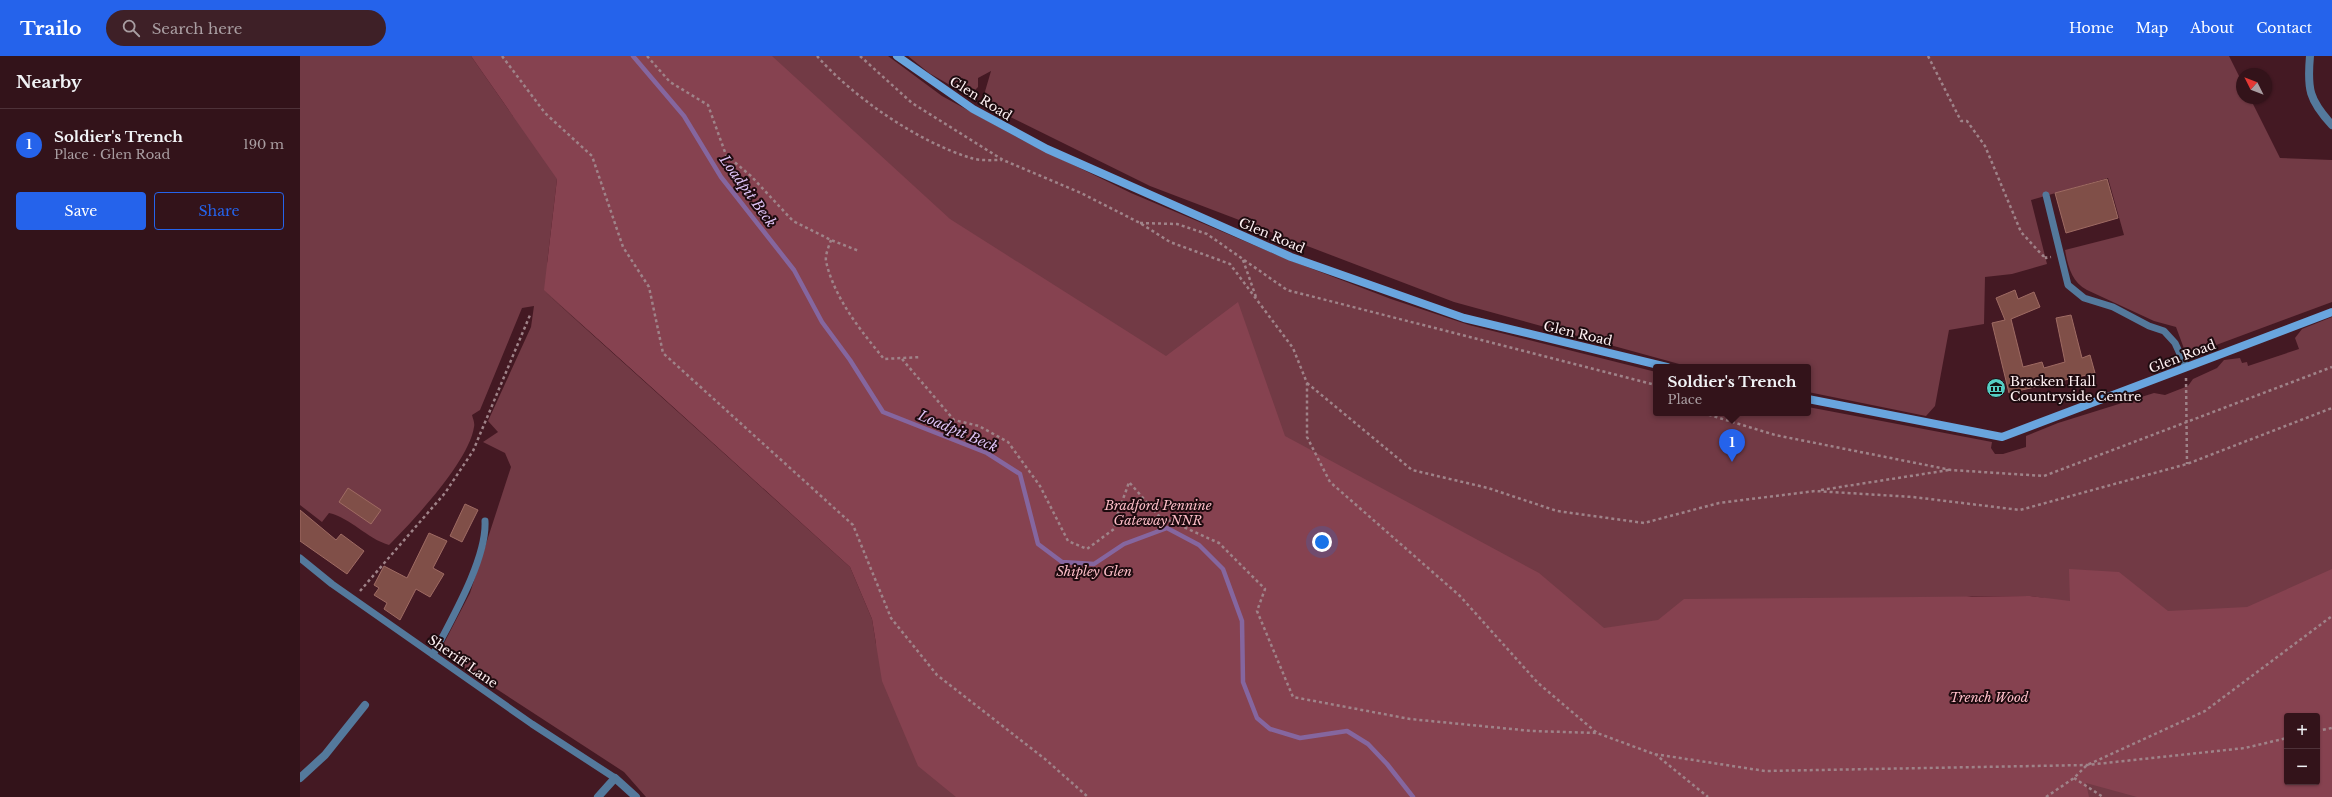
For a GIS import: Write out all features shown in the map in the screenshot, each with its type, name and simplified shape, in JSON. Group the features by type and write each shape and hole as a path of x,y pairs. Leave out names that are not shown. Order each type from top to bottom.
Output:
{"street":[{"name":"Glen Road","path":"897,56 973,109 1047,149 1291,257 1464,318 1655,364"},
{"path":"2310,56 2308,82 2316,108 2332,125"},
{"name":"Glen Road","path":"1811,399 2002,437 2332,312"},
{"path":"300,778 325,755 364,705"},
{"path":"598,797 615,778 636,797"}],"lane":[{"path":"2046,195 2068,285 2084,298 2113,306 2149,326 2164,331 2175,343 2186,367"},
{"path":"434,655 473,572 486,533 485,521"},
{"name":"Sheriff Lane","path":"300,558 353,599 532,724 615,778"}],"path":[{"path":"502,56 545,113 592,156 624,247 649,288 663,353 853,525 891,618 937,675 1085,793 1088,797"},
{"path":"647,56 670,82 708,105 726,155 750,176 794,221 830,240 859,251"},
{"path":"817,56 854,93 892,118 935,143 972,158 1003,160"},
{"path":"860,56 912,103 1003,160 1081,193 1140,223 1170,242 1230,264 1293,348 1307,383 1307,437 1330,482 1460,596 1538,683 1598,733"},
{"path":"1928,56 1960,120 1967,121 1985,146 2021,232 2044,256"},
{"path":"1140,223 1177,224 1207,234 1287,290 1653,384"},
{"path":"830,240 826,260 835,285 856,325 884,359 921,357"},
{"path":"1243,260 1256,299"},
{"path":"353,599 445,493 473,451 530,314"},
{"path":"902,359 954,420 979,426 1008,442 1040,486 1068,541 1087,549 1114,529 1117,512 1124,500 1129,482 1159,516 1219,543 1265,589 1257,611 1292,697 1410,720 1532,731 1598,733 1654,754 1765,771 2087,765 2245,748 2284,739"},
{"path":"2186,367 2187,464"},
{"path":"1713,416 1775,435 1951,470 2044,476 2332,367"},
{"path":"1307,383 1412,470 1488,488 1557,511 1644,523 1720,503 1815,491 1951,470"},
{"path":"1815,491 1912,496 2020,510 2187,464 2332,408"},
{"path":"2046,797 2074,778 2087,765 2205,711 2332,616"},
{"path":"2320,730 2332,728"},
{"path":"1654,754 1708,797"},
{"path":"2074,778 2103,797"},
{"path":"1081,797 1085,793"}],"green space":[{"name":"Bradford Pennine Gateway NNR","path":"300,56 471,56 513,116 475,56 888,56 942,96 1022,140 1131,193 1289,260 1391,299 1469,325 1653,371 1653,416 1811,416 1811,408 1992,442 1991,448 1995,454 2003,454 2026,447 2026,436 2058,423 2154,393 2165,395 2188,386 2193,379 2217,368 2224,360 2240,358 2242,363 2247,362 2248,366 2299,349 2295,338 2302,329 2332,317 2332,797 2074,797 2044,598 2030,596 1972,596 956,797 646,797 624,772 443,654 442,647 470,593 511,467 505,453 483,442 498,432 488,421 531,327 534,306 522,308 480,410 472,415 474,427 470,441 452,473 426,506 389,545 373,538 352,523 329,513 322,522 300,505","holes":["557,179 561,229 547,264","544,291 884,593 876,644 872,619 850,567"]},
{"name":"Shipley Glen","path":"471,56 772,56 950,219 1166,356 1238,302 1285,436 1539,573 1604,628 1658,620 1684,599 2030,596 2070,601 2069,569 2119,572 2168,611 2247,607 2332,569 2332,797 2137,797 2086,783 2089,797 956,797 918,766 882,681 872,619 850,567 544,290 557,179"},
{"path":"908,56 2229,56 2236,70 2236,104 2253,104 2280,158 2332,160 2332,302 2192,354 2186,354 2176,327 2154,321 2087,290 2074,278 2065,250 2124,235 2108,178 2031,200 2047,264 2012,274 1985,277 1984,324 1949,330 1935,406 1926,416 1811,393 1811,364 1679,364 1454,302 1150,186 986,105 984,95 991,71 978,78 978,87 969,96 929,73"}],"building":[{"path":"2107,179 2118,218 2066,233 2055,193"},
{"path":"2015,290 2018,299 2034,292 2040,307 2011,319 2023,367 2042,362 2044,368 2065,362 2056,318 2071,315 2082,358 2090,355 2095,373 2009,393 1992,323 2005,320 1996,298"},
{"path":"348,488 381,510 371,524 339,502"},
{"path":"465,504 478,510 462,542 450,536"},
{"path":"300,510 336,540 341,534 364,551 347,574 300,541"},
{"path":"429,533 447,541 433,568 444,574 430,597 416,589 400,620 384,609 387,603 374,595 379,588 374,585 384,566 407,578"}],"waterway":[{"name":"Loadpit Beck","path":"633,56 684,116 721,177 794,270 822,322 850,360 883,412 987,453 1020,474 1038,544 1062,562 1094,564 1124,544 1167,528 1199,545 1223,569 1242,621 1243,682 1257,718 1270,729 1300,738 1347,731 1368,744 1387,764 1413,797"}],"place":[{"name":"Bracken Hall Countryside Centre","path":"1996,388"},
{"name":"Soldier's Trench","path":"1732,462"}],"park label":[{"name":"Trench Wood","path":"1989,697"}]}
